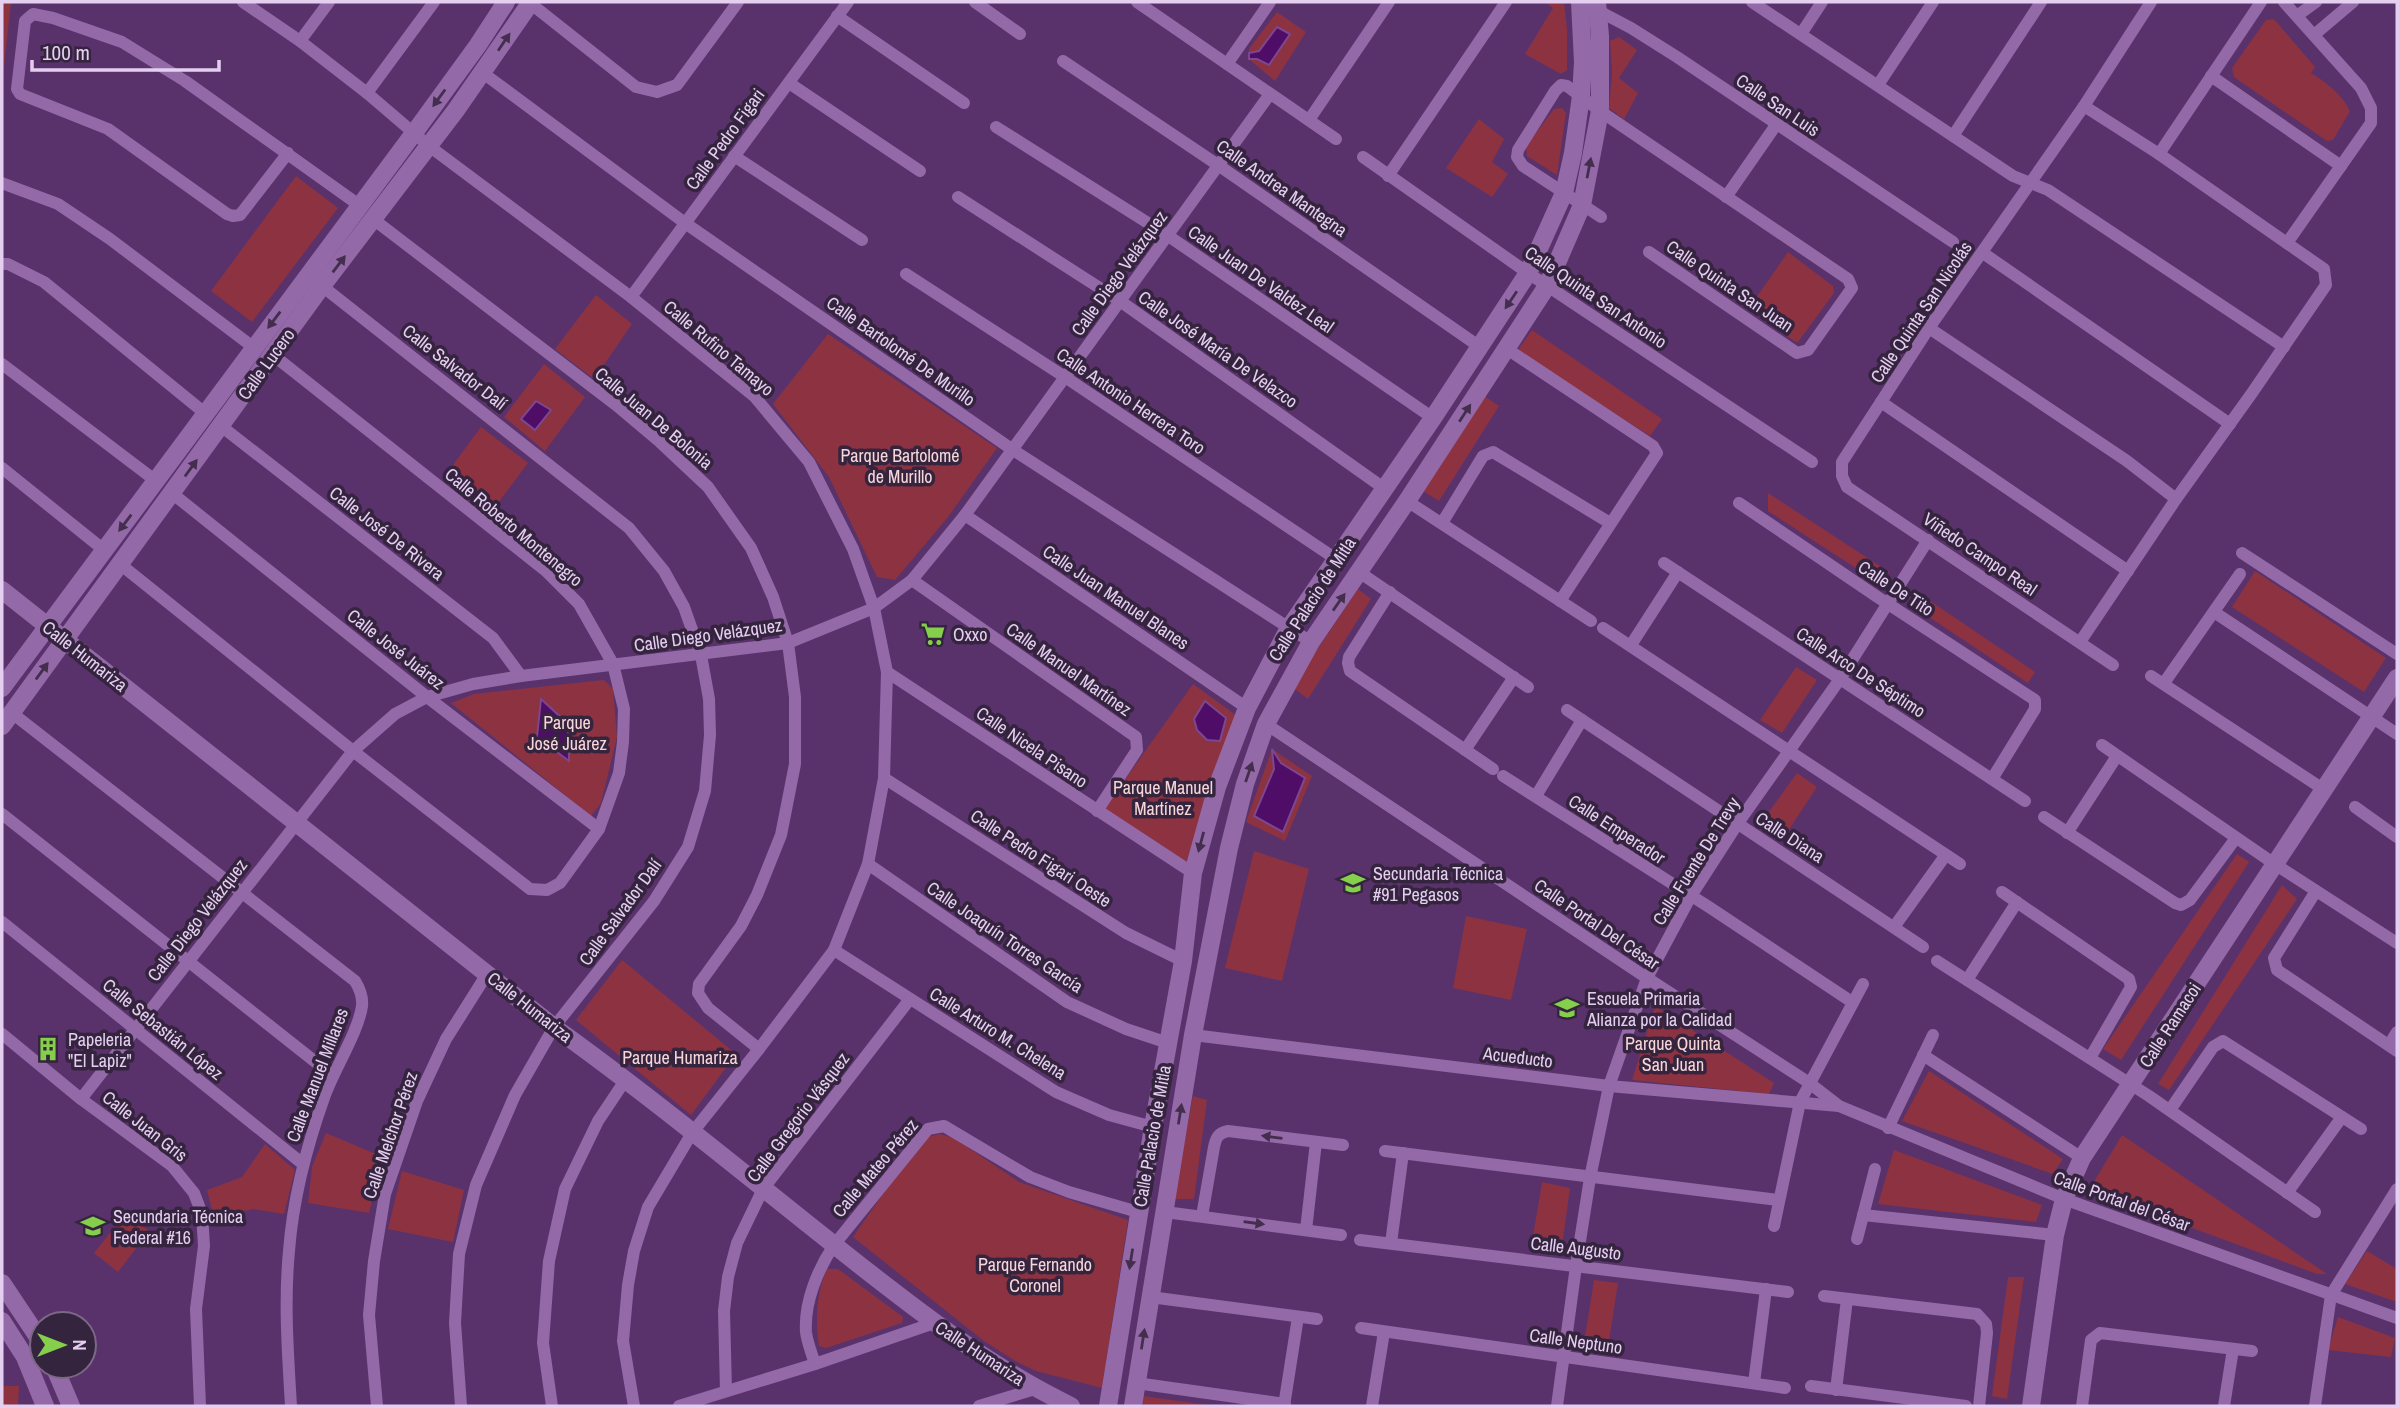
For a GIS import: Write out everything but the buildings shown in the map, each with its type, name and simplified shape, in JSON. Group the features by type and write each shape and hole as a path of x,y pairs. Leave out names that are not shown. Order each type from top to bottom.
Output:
{"street":[{"name":"Calle Rufino Tamayo","path":"243,2 300,41 429,146 631,297 754,396 808,462 853,548 874,608 887,672 884,778 868,864 834,950 692,1133 648,1207 634,1251 623,1341 634,1406"},
{"path":"300,41 329,2"},
{"path":"367,93 434,2"},
{"name":"Calle Lucero","path":"2,688 414,133 506,2"},
{"path":"530,3 636,87 657,92 677,85 738,2"},
{"name":"Calle Pedro Figari","path":"631,297 848,2"},
{"path":"975,2 1020,34"},
{"path":"1227,64 1270,2"},
{"path":"1309,120 1389,2"},
{"path":"1388,176 1506,2"},
{"name":"Calle San Luis","path":"1580,2 1598,6 1953,242"},
{"name":"Calle Palacio de Mitla","path":"1108,1406 1138,1212 1183,961 1193,873 1217,787 1247,708 1289,628 1433,418 1528,273 1564,194 1573,153 1581,96 1583,53 1580,2"},
{"path":"1752,2 2013,176 2048,190 2284,347"},
{"path":"1801,34 1822,2"},
{"path":"1878,85 1933,2"},
{"path":"1952,136 2042,2"},
{"name":"Calle Quinta San Nicolás","path":"1842,462 1929,328 2084,106 2151,2"},
{"path":"2160,153 2261,2"},
{"path":"2284,2 2354,79 2368,98 2371,108 2371,123 2287,243"},
{"path":"2298,15 2316,2"},
{"path":"2314,35 2353,2"},
{"name":"Calle Lucero","path":"7,720 322,286 483,73 530,3"},
{"path":"1144,4 1336,139"},
{"name":"Calle Palacio de Mitla","path":"1133,1406 1193,1035 1229,848 1245,784 1266,724 1311,642 1407,501 1547,286 1582,205 1600,111 1598,6"},
{"path":"288,153 240,215 233,216 108,129 20,94 17,89 25,21 33,14 53,18 122,42 185,80 288,153 359,205"},
{"path":"837,16 964,103"},
{"name":"Calle Andrea Mantegna","path":"1063,61 1218,164 1480,347"},
{"name":"Calle Bartolomé De Murillo","path":"483,73 685,223 1013,450 1311,642"},
{"path":"2211,76 2341,166"},
{"path":"789,83 920,171"},
{"path":"1581,96 1567,86 1558,87 1518,150 1517,157 1523,166 1601,218"},
{"name":"Calle Diego Velázquez","path":"81,1099 353,751 396,714 427,697 473,684 788,643 874,608 912,580 1013,450 1270,94"},
{"name":"Calle Quinta San Juan","path":"1581,96 1851,283 1851,293 1806,352 1797,353 1649,252"},
{"path":"2080,642 2326,285 2324,269 2160,153 2084,106"},
{"path":"1726,197 1776,125"},
{"name":"Calle Juan De Valdez Leal","path":"996,127 1167,235 1433,418"},
{"path":"734,156 862,240"},
{"name":"Calle Quinta San Antonio","path":"1363,157 1547,286 1812,462"},
{"path":"2,183 58,204 110,239 253,347"},
{"name":"Calle José María De Velazco","path":"958,197 1120,301 1385,489"},
{"name":"Calle Juan De Bolonia","path":"373,219 660,442 708,487 751,548 773,597 788,643 796,697 795,764 781,835 757,895 741,926 699,984 698,993 708,1008 759,1049"},
{"path":"1983,253 2230,424"},
{"path":"2,264 8,264 44,282 206,414"},
{"name":"Calle Antonio Herrera Toro","path":"906,274 1336,559"},
{"name":"Calle Salvador Dalí","path":"322,286 629,528 664,570 684,607 701,655 709,699 710,735 705,791 688,847 654,901 554,1027 515,1095 476,1185 459,1254 455,1323 461,1406"},
{"path":"1929,328 2127,461 2176,499"},
{"path":"1507,349 1653,446 1657,453 1560,601"},
{"name":"Calle Roberto Montenegro","path":"273,355 545,571 579,604 613,664 624,709 620,773 599,829 560,883 547,890 530,889 353,751"},
{"path":"2,363 156,481"},
{"path":"1881,402 2128,570"},
{"name":"Calle José De Rivera","path":"221,426 494,638 522,676"},
{"path":"1442,523 1483,456 1493,452 1611,523"},
{"name":"Viñedo Campo Real","path":"1842,462 1842,476 1847,486 2113,665"},
{"path":"2,467 104,551"},
{"name":"Calle José Juárez","path":"173,494 427,697 599,829"},
{"path":"1407,501 1591,621"},
{"name":"Calle De Tito","path":"1739,503 2035,700 2035,709 1992,779"},
{"name":"Calle Juan Manuel Blanes","path":"965,515 1247,708"},
{"name":"Calle Fuente De Trevy","path":"1557,1406 1590,1178 1609,1086 1647,978 1690,896 1840,679 1928,540"},
{"path":"2242,553 2397,654"},
{"name":"Calle Arco De Séptimo","path":"1664,563 2025,801"},
{"path":"120,564 353,751"},
{"path":"1359,572 1528,687"},
{"path":"1631,645 1678,572"},
{"path":"2164,684 2240,575"},
{"name":"Calle Manuel Martínez","path":"912,580 1136,737 1137,750 1097,811"},
{"name":"Calle Humariza","path":"2,590 554,1027 626,1079 934,1323 1035,1389 1071,1406"},
{"name":"Calle Emperador","path":"1390,592 1349,657 1350,671 1498,773 1852,1002"},
{"path":"2214,612 2397,734"},
{"path":"1603,628 1960,864"},
{"name":"Calle Nicela Pisano","path":"887,672 1193,873"},
{"path":"2151,676 2323,789"},
{"path":"1465,750 1514,677"},
{"name":"Calle Ramacoi","path":"2031,1406 2055,1235 2064,1199 2082,1158 2397,678"},
{"name":"Calle Diana","path":"1567,710 1923,947"},
{"name":"Calle Manuel Millares","path":"7,720 242,891 355,981 359,988 362,1004 359,1018 332,1075 303,1164 289,1251 287,1330 290,1406"},
{"path":"1535,796 1582,720"},
{"name":"Calle Portal Del César","path":"1266,724 1808,1082 1839,1106"},
{"path":"2102,745 2276,865 2397,943"},
{"path":"2067,833 2117,756"},
{"name":"Calle Pedro Figari Oeste","path":"884,778 1126,933 1183,961"},
{"path":"2355,807 2397,836"},
{"path":"2,814 332,1075"},
{"path":"2044,817 2181,905 2190,900 2236,838"},
{"path":"1894,927 1945,856"},
{"name":"Calle Joaquín Torres García","path":"868,864 1067,1002 1126,1029 1168,1043"},
{"path":"2316,891 2274,958 2277,970 2393,1048 2397,1031"},
{"path":"2002,892 2129,978 2132,983 2090,1058"},
{"path":"1968,980 2017,902"},
{"name":"Calle Sebastián López","path":"2,922 303,1164"},
{"name":"Calle Arturo M. Chelena","path":"834,950 1056,1092 1109,1115 1153,1127"},
{"path":"1937,961 2170,1110 2315,1212"},
{"name":"Calle Melchor Pérez","path":"377,1406 369,1315 374,1261 385,1194 417,1101 446,1039 487,974"},
{"path":"1774,1226 1800,1102 1808,1082 1863,984"},
{"name":"Calle Gregorio Vásquez","path":"726,1391 724,1311 728,1277 737,1243 763,1189 911,999"},
{"name":"Calle Juan Gris","path":"2,1034 81,1099 172,1166 194,1193 202,1214 204,1246 196,1309 200,1406"},
{"name":"Acueducto","path":"1193,1035 1609,1086 1839,1106"},
{"path":"1888,1128 1933,1035"},
{"path":"2170,1110 2213,1047 2223,1041 2361,1129"},
{"path":"1923,1055 2082,1158"},
{"path":"552,1406 544,1343 549,1261 565,1189 598,1121 626,1079"},
{"name":"Calle Portal del César","path":"1839,1106 2064,1199 2397,1318"},
{"path":"2287,1193 2342,1117"},
{"name":"Calle Mateo Pérez","path":"815,1364 806,1332 810,1298 820,1265 928,1129 944,1126 1030,1177 1069,1192 1138,1212"},
{"path":"1202,1216 1216,1138 1222,1132 1343,1145"},
{"path":"1306,1230 1316,1142"},
{"path":"1385,1151 1778,1200"},
{"path":"1391,1243 1403,1153"},
{"path":"1857,1239 1875,1170"},
{"path":"2315,1406 2331,1295 2397,1189"},
{"path":"1165,1212 1341,1235"},
{"path":"1863,1215 2055,1235"},
{"name":"Calle Augusto","path":"1360,1240 1788,1292"},
{"path":"2,1283 28,1322"},
{"path":"1754,1383 1766,1289"},
{"path":"1824,1296 1978,1314 1983,1318 1987,1333 1979,1406"},
{"path":"1150,1297 1317,1319"},
{"path":"1836,1390 1847,1299"},
{"path":"1136,1383 1284,1405 1298,1317"},
{"path":"2,1321 24,1357 45,1406"},
{"path":"679,1406 815,1364 934,1323"},
{"name":"Calle Neptuno","path":"1361,1328 1785,1388"},
{"path":"1373,1406 1384,1332"},
{"path":"2082,1406 2091,1340 2100,1333 2252,1352"},
{"path":"2224,1406 2233,1349"},
{"path":"60,1380 71,1406"},
{"path":"1811,1387 1966,1406"},
{"path":"979,1406 1035,1389"}],"green space":[{"path":"2,2 11,2 2,85"},
{"path":"1545,2 1564,2 1567,70 1561,74 1525,54 1553,8"},
{"path":"1277,12 1306,32 1275,81 1249,59 1249,49"},
{"path":"2274,19 2315,67 2311,73 2334,89 2350,111 2333,140 2327,141 2234,77 2232,68 2266,20"},
{"path":"1619,37 1637,50 1619,78 1638,93 1624,119 1609,108 1612,73 1610,41"},
{"path":"1562,108 1566,113 1557,175 1527,156 1526,146 1554,109"},
{"path":"1479,119 1504,139 1492,162 1508,174 1492,197 1446,168"},
{"path":"296,176 338,208 252,322 211,291"},
{"path":"1788,252 1833,286 1834,293 1798,342 1749,308"},
{"path":"596,295 632,324 594,379 555,349"},
{"path":"1532,330 1662,419 1650,436 1517,351"},
{"name":"Parque Bartolomé de Murillo","path":"828,334 997,448 948,517 895,580 877,577 829,477 773,404"},
{"path":"544,364 585,397 545,451 504,417"},
{"path":"1484,396 1499,406 1439,501 1423,491"},
{"path":"481,427 528,463 489,515 444,477"},
{"path":"1768,493 1889,572 1882,585 1768,511"},
{"path":"2255,571 2386,658 2364,692 2232,607"},
{"path":"1358,589 1371,599 1308,699 1292,687"},
{"path":"1920,594 2035,672 2028,683 1911,605"},
{"path":"1796,667 1817,680 1782,733 1760,720"},
{"name":"Parque José Juárez","path":"604,680 613,689 617,737 601,803 591,816 451,703 474,694"},
{"name":"Parque Manuel Martínez","path":"1193,684 1237,716 1186,863 1104,809"},
{"path":"1272,749 1312,776 1285,841 1246,822"},
{"path":"1797,773 1817,787 1782,840 1760,824"},
{"path":"1254,851 1309,869 1282,981 1225,968"},
{"path":"2237,854 2249,862 2121,1060 2103,1049"},
{"path":"2282,885 2297,899 2169,1090 2158,1084"},
{"path":"1466,916 1527,929 1511,1000 1453,988"},
{"name":"Parque Humariza","path":"622,960 736,1054 691,1115 576,1020"},
{"name":"Parque Quinta San Juan","path":"1655,1006 1774,1083 1769,1094 1632,1080"},
{"path":"1929,1071 2063,1159 2053,1174 1902,1121"},
{"path":"1193,1096 1207,1100 1194,1199 1174,1199"},
{"path":"326,1133 383,1157 369,1213 308,1203 312,1167"},
{"name":"Parque Fernando Coronel","path":"940,1134 954,1138 1019,1182 1128,1220 1102,1388 1036,1371 1017,1362 984,1341 853,1237 917,1145 928,1137"},
{"path":"2122,1135 2327,1274 2317,1274 2089,1190"},
{"path":"265,1144 295,1170 284,1214 253,1209 214,1218 207,1190 242,1177"},
{"path":"1894,1150 2042,1205 2036,1222 1878,1204"},
{"path":"402,1171 464,1190 453,1242 388,1229"},
{"path":"1542,1182 1570,1188 1561,1253 1531,1248"},
{"path":"126,1213 149,1231 118,1272 94,1253"},
{"path":"2367,1251 2397,1269 2397,1302 2345,1284"},
{"path":"827,1269 838,1269 903,1317 902,1323 826,1348 819,1346 817,1307"},
{"path":"2008,1277 2024,1277 2007,1399 1992,1396"},
{"path":"1594,1280 1618,1283 1608,1347 1584,1343"},
{"path":"2338,1317 2395,1338 2391,1357 2328,1350"},
{"path":"2,1386 19,1386 18,1406 2,1406"},
{"path":"1143,1396 1214,1406 1143,1406"}],"shaded area":[{"path":"1277,27 1290,34 1269,65 1257,59 1249,59 1249,53 1259,51"},
{"path":"536,401 551,410 535,430 521,419"},
{"path":"541,699 568,724 569,761 537,737"},
{"path":"1205,701 1226,718 1220,741 1207,740 1197,730 1194,719"},
{"path":"1272,749 1281,763 1305,778 1283,832 1254,816 1274,769"}],"place":[{"name":"Oxxo","path":"933,634"},
{"name":"Secundaria Técnica #91 Pegasos","path":"1353,883"},
{"name":"Escuela Primaria Alianza por la Calidad","path":"1567,1008"},
{"name":"Papeleria \"El Lapiz\"","path":"48,1049"},
{"name":"Secundaria Técnica Federal #16","path":"93,1226"}]}
